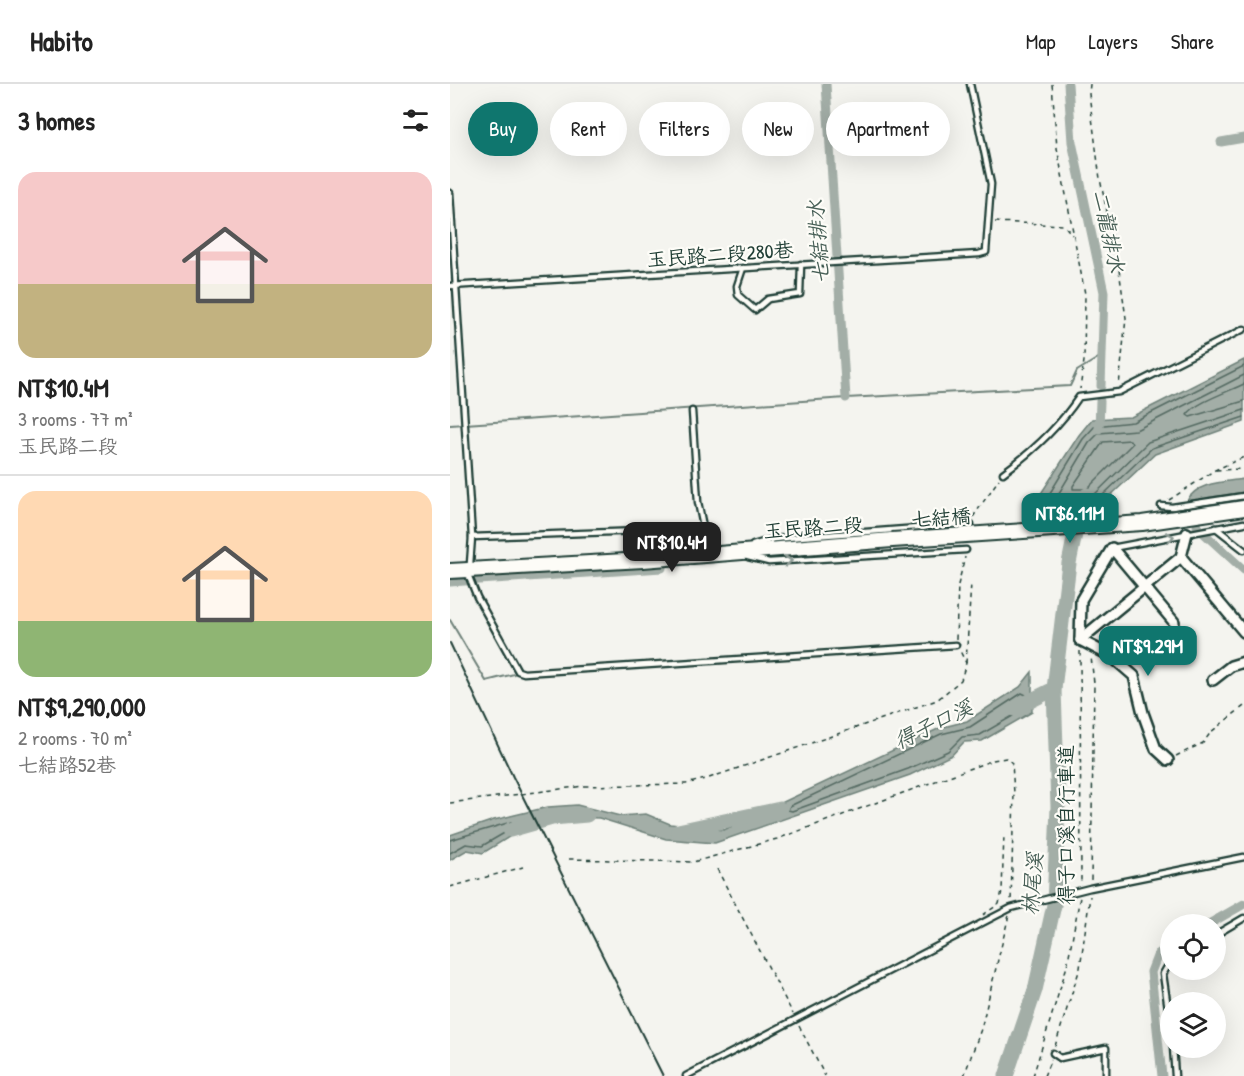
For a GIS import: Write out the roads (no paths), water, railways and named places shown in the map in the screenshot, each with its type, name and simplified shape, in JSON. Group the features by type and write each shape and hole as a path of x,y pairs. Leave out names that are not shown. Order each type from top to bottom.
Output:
{"street":[{"name":"七結橋","path":"892,540 1142,523 1244,508"},
{"path":"1080,640 1181,557 1187,533"},
{"name":"玉民路二段","path":"450,571 643,560 892,540"},
{"path":"1080,640 1081,600 1112,548 1174,622"},
{"path":"1181,557 1244,632"},
{"path":"1080,640 1111,656 1134,676 1143,713 1156,750 1168,760"},
{"path":"1213,680 1231,666 1244,662"}],"lane":[{"name":"玉民路二段280巷","path":"453,286 986,252 991,184 970,84"},
{"path":"450,193 453,286 472,537 469,577 477,597 518,671 524,673 956,645"},
{"path":"743,268 737,286 738,295 755,310 768,299 800,294 801,264"},
{"path":"1003,473 1023,459 1066,417 1079,397 1119,392 1244,330"},
{"path":"692,411 698,502 708,554"},
{"path":"1161,506 1172,507 1244,496"},
{"path":"1112,548 1244,523"},
{"path":"731,552 773,539 971,524"},
{"path":"1216,528 1244,550"},
{"path":"472,537 641,531 643,560"},
{"path":"731,552 769,562 966,550"},
{"path":"686,1076 1011,908 1090,888 1244,857"},
{"path":"1226,929 1244,918"},
{"path":"1053,1053 1059,1058 1106,1048 1106,1076"},
{"path":"1174,1058 1175,1076"}],"water":[{"path":"1244,360 1244,422 1155,454 1108,498 1099,512 1027,515 1092,419 1131,417"},
{"path":"1244,479 1244,492 1187,501 1191,495 1204,486"},
{"path":"1032,672 1032,712 982,741 964,742 952,755 910,775 715,843 666,839 599,818 543,816 483,853 467,850 450,860 450,835 494,820 548,807 577,805 620,816 646,814 670,824 724,830 940,728 967,721 1020,687"}],"waterway":[{"name":"七結排水","path":"826,84 846,398"},
{"name":"二龍排水","path":"1068,84 1072,142 1104,292 1101,386"},
{"path":"1221,142 1244,138"},
{"path":"450,425 846,398 1070,386 1077,371 1103,355"},
{"name":"二龍排水","path":"1099,429 1100,401"},
{"name":"林尾溪","path":"1006,1076 1035,990 1054,905 1058,807 1054,689 1069,563 1080,510 1087,495"},
{"path":"1202,495 1197,527 1244,570"},
{"path":"450,582 662,568"},
{"path":"450,620 486,681 514,674"},
{"name":"得子口溪","path":"1014,709 1054,689"},
{"name":"得子口溪","path":"678,831 780,809"},
{"name":"得子口溪","path":"510,830 552,818 587,815"},
{"path":"1226,914 1244,904"},
{"path":"1160,953 1151,972 1162,1076"}],"railway":[{"path":"450,643 513,777 663,1076"}]}
